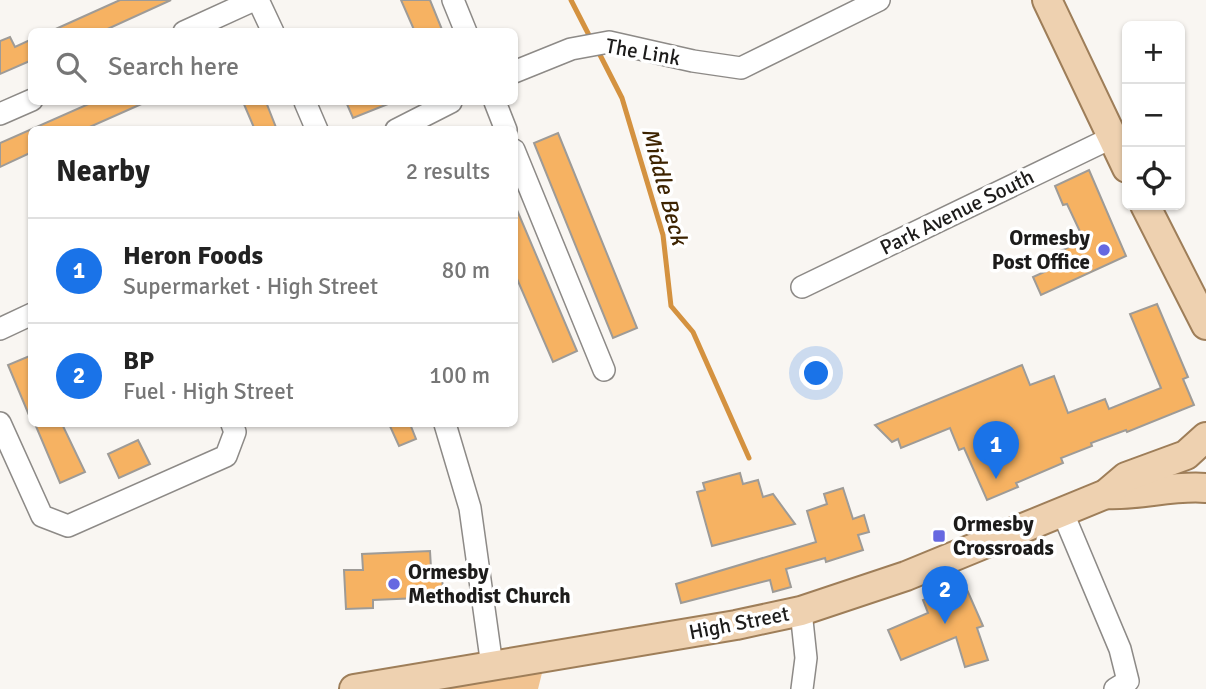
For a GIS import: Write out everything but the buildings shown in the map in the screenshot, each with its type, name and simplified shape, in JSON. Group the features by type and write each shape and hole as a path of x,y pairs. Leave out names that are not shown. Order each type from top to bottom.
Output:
{"main road":[{"path":"1047,0 1122,157"},
{"path":"1148,210 1206,325"},
{"name":"High Street","path":"355,689 801,611 906,576 1106,494 1126,477 1186,455 1206,436"},
{"name":"High Street","path":"1106,494 1128,495 1177,488 1206,488"}],"street":[{"path":"193,28 256,0 271,28"},
{"path":"453,0 464,28"},
{"name":"The Link","path":"518,70 571,49 609,42 693,61 741,68 879,0"},
{"path":"0,114 28,102"},
{"path":"305,105 315,126"},
{"path":"404,126 445,105"},
{"path":"496,105 504,126"},
{"name":"Park Avenue South","path":"802,288 1113,137"},
{"path":"518,160 604,370"},
{"path":"0,329 28,316"},
{"path":"2,433 41,516 68,526 226,456 235,432 233,427"},
{"path":"446,427 470,508 492,666"},
{"path":"1062,511 1120,649 1124,686"},
{"path":"801,611 806,658 802,689"}],"shaded area":[{"path":"543,669 538,689 442,689"}],"waterway":[{"name":"Middle Beck","path":"571,0 592,41"},
{"name":"Middle Beck","path":"597,49 622,98 663,235 671,306 693,332 749,458"}],"place":[{"name":"Ormesby Post Office","path":"1104,250"},
{"name":"Heron Foods","path":"996,479"},
{"name":"Ormesby Crossroads","path":"939,536"},
{"name":"Ormesby Methodist Church","path":"394,584"},
{"name":"BP","path":"945,624"}]}
